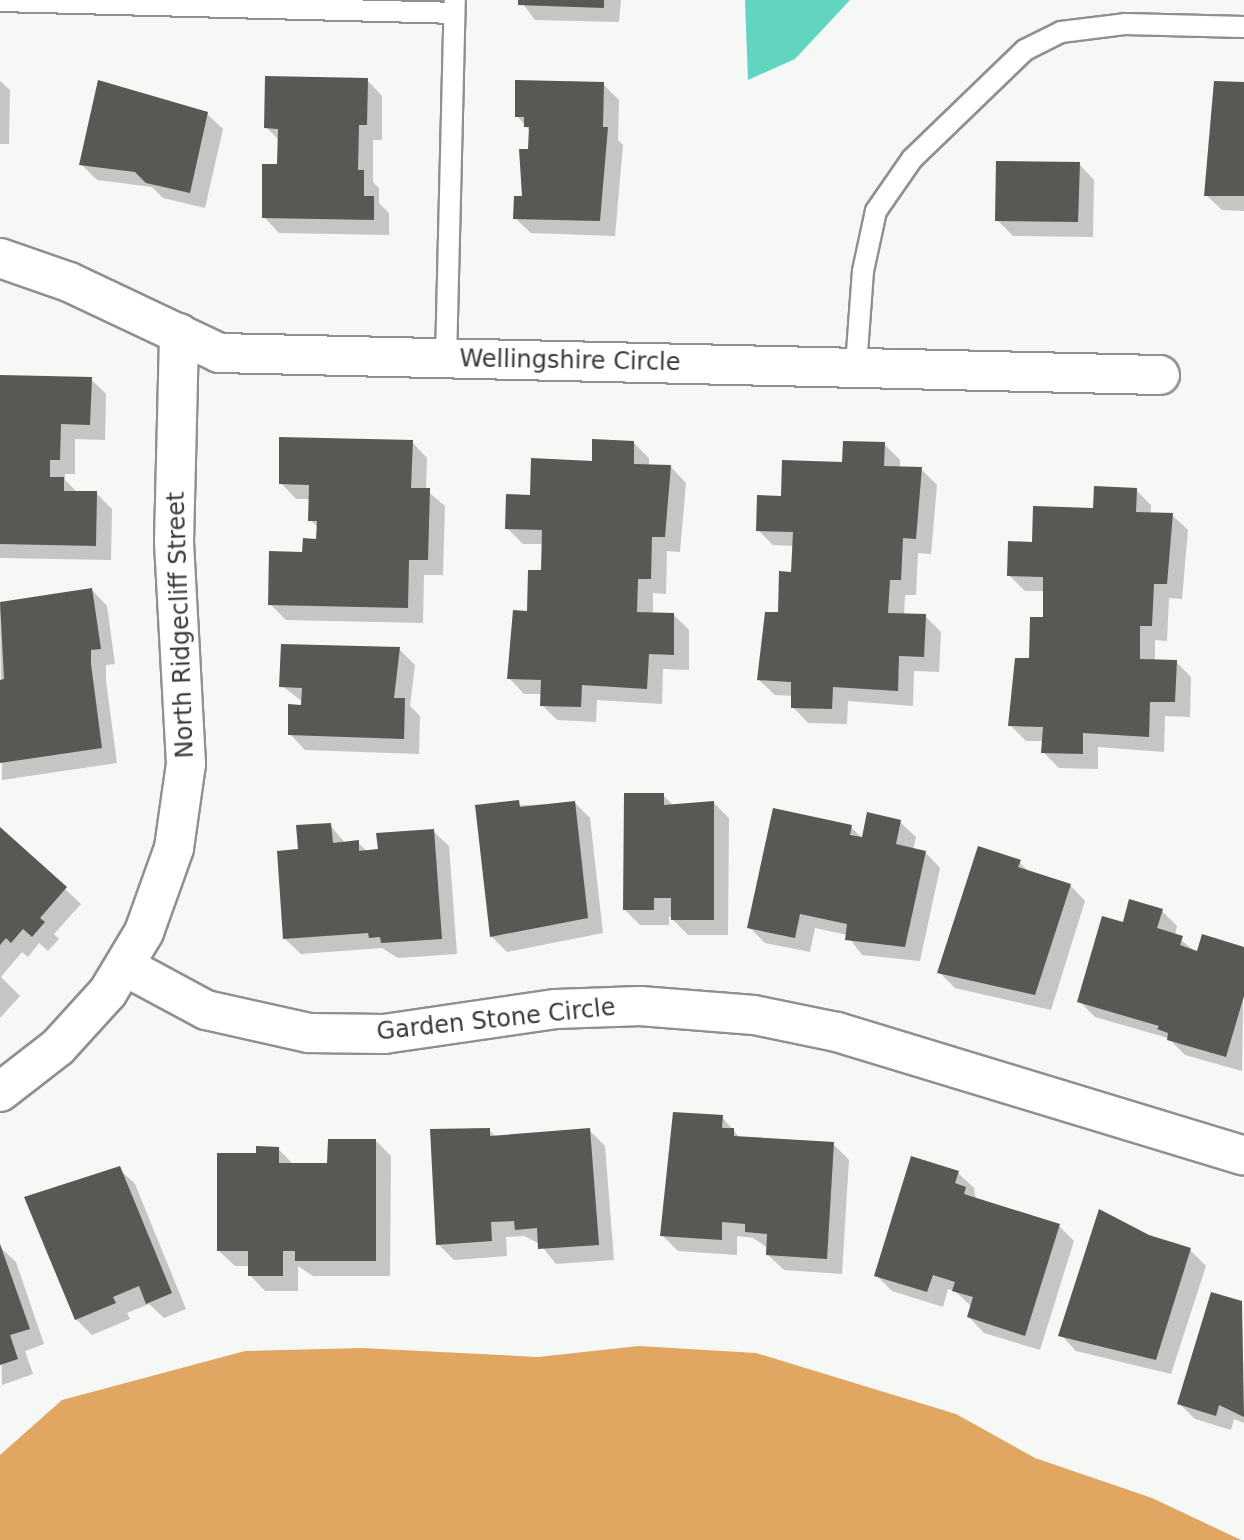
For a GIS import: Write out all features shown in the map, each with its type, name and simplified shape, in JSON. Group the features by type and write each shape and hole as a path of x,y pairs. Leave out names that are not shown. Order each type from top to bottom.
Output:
{"street":[{"name":"Wellingshire Circle","path":"0,258 53,276 219,353 1160,375"},
{"name":"North Ridgecliff Street","path":"0,1092 58,1047 126,967 161,890 174,848 186,764 174,542 179,333"},
{"name":"Garden Stone Circle","path":"126,967 206,1010 288,1031 384,1034 556,1009 613,1007 754,1015 837,1032 1244,1156"}],"lane":[{"path":"0,1 454,6 446,359"},
{"path":"856,366 863,271 876,211 912,159 1025,50 1061,32 1125,24 1244,27"}],"shaded area":[{"path":"745,0 850,0 795,59 748,80"},
{"path":"639,1346 756,1353 956,1414 1035,1458 1152,1498 1241,1540 0,1540 0,1455 62,1400 245,1351 362,1348 538,1357"}],"building":[{"path":"518,0 604,0 604,8 518,5"},
{"path":"265,76 368,78 367,125 359,125 358,170 364,170 364,196 374,196 374,220 262,218 262,164 277,164 278,129 264,128"},
{"path":"98,80 208,112 190,193 146,183 135,172 79,165"},
{"path":"515,80 604,82 603,127 608,127 600,221 513,219 514,196 522,196 519,149 528,149 529,127 524,127 524,117 515,117"},
{"path":"1214,81 1244,82 1244,196 1204,196"},
{"path":"996,161 1080,162 1078,222 995,221"},
{"path":"0,375 92,377 90,425 61,424 60,460 50,460 50,477 64,477 64,491 97,491 96,546 0,544"},
{"path":"279,437 413,440 411,488 430,488 428,560 409,560 408,608 268,605 269,551 302,552 303,538 316,539 317,521 308,521 309,485 279,484"},
{"path":"592,439 634,441 634,464 671,465 665,537 652,537 651,579 638,579 637,612 674,613 674,655 649,654 647,689 582,685 581,707 540,706 541,680 507,679 513,610 527,611 528,570 541,570 542,530 505,529 506,494 530,495 531,458 592,461"},
{"path":"843,441 885,442 884,466 922,467 916,539 903,538 901,580 890,580 888,613 926,614 924,657 899,656 898,691 833,687 832,709 791,708 791,682 757,680 765,612 778,612 779,571 791,572 793,532 756,531 757,495 781,496 782,460 842,462"},
{"path":"1094,486 1137,488 1136,512 1173,513 1167,584 1154,584 1152,626 1140,626 1140,659 1177,660 1175,702 1150,702 1149,737 1083,733 1083,754 1041,753 1043,727 1008,726 1015,658 1029,658 1030,617 1043,617 1043,577 1007,576 1008,541 1032,542 1033,506 1093,508"},
{"path":"92,588 101,649 91,650 91,664 102,748 0,763 0,680 4,679 0,602"},
{"path":"281,644 400,647 394,698 405,698 404,739 288,735 288,704 301,705 302,688 279,687"},
{"path":"624,793 664,793 664,805 714,801 714,920 671,920 671,898 654,898 654,910 623,910"},
{"path":"519,800 520,807 575,801 588,918 490,937 475,805"},
{"path":"773,808 852,825 850,835 862,837 867,812 901,820 896,844 926,851 905,947 845,940 847,924 800,914 795,938 747,928"},
{"path":"331,823 333,843 359,840 359,851 378,849 376,833 434,829 442,939 381,943 380,937 369,938 368,933 283,939 277,851 298,849 296,825"},
{"path":"0,827 67,887 40,918 45,922 32,937 23,929 11,943 6,938 0,945"},
{"path":"978,846 1021,860 1018,867 1071,884 1035,995 937,973"},
{"path":"1129,899 1163,909 1157,928 1183,936 1180,945 1197,951 1202,934 1244,947 1244,996 1226,1057 1167,1040 1168,1033 1157,1029 1159,1026 1077,1002 1102,916 1123,922"},
{"path":"673,1112 723,1115 722,1128 734,1128 734,1136 834,1142 827,1259 766,1255 767,1234 745,1232 745,1224 722,1222 722,1240 660,1236"},
{"path":"490,1128 490,1136 590,1128 599,1245 538,1249 537,1228 515,1230 514,1221 491,1222 492,1241 436,1245 430,1129"},
{"path":"328,1139 376,1139 376,1261 295,1261 295,1251 283,1251 283,1276 248,1276 248,1251 217,1251 217,1153 256,1153 256,1146 279,1147 279,1163 327,1163"},
{"path":"911,1156 959,1171 955,1183 966,1187 964,1194 1060,1224 1025,1336 967,1317 973,1297 952,1291 955,1282 933,1275 927,1292 874,1276"},
{"path":"120,1166 172,1293 146,1304 139,1286 113,1297 116,1303 75,1320 24,1197"},
{"path":"1099,1209 1149,1235 1191,1248 1156,1360 1058,1336"},
{"path":"0,1244 30,1329 10,1335 18,1359 0,1365"},
{"path":"1211,1292 1242,1301 1244,1417 1219,1405 1216,1416 1177,1404"}]}
